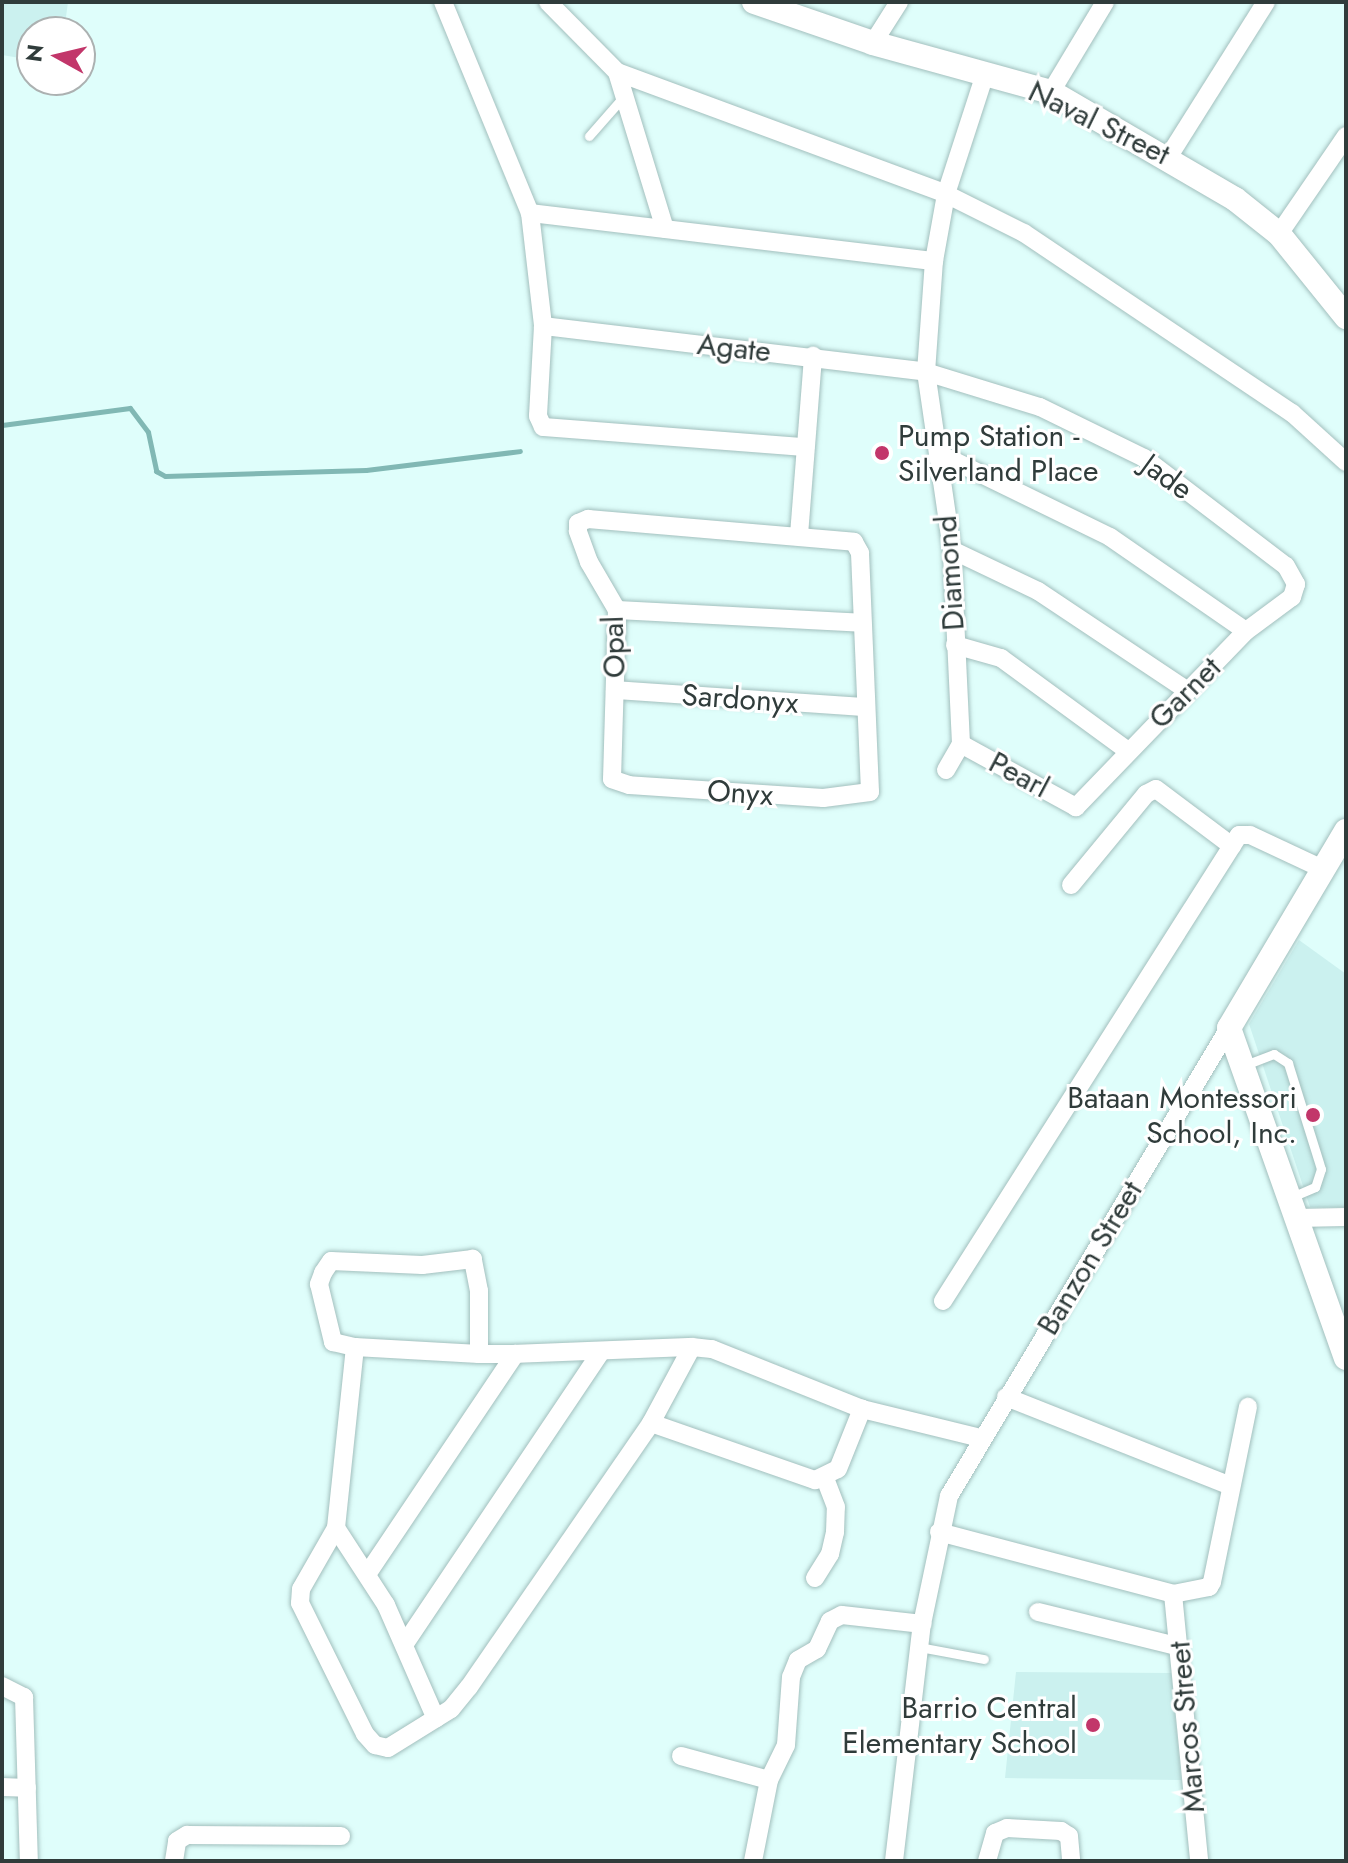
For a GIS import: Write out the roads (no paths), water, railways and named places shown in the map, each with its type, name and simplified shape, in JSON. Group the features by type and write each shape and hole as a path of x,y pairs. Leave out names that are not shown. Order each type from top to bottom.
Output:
{"street":[{"path":"443,2 530,213 543,326 538,416 543,427 805,447"},
{"path":"548,2 617,72 946,194 1037,242 1292,413 1346,462"},
{"name":"Naval Street","path":"754,2 873,43 1051,92 1169,156 1279,234 1346,317"},
{"path":"873,43 899,2"},
{"path":"1051,92 1105,2"},
{"path":"1169,156 1266,2"},
{"path":"617,72 665,229"},
{"name":"Diamond","path":"961,744 952,550 926,372 934,261 946,194 985,74"},
{"path":"1279,234 1346,136"},
{"path":"530,213 934,261"},
{"name":"Agate","path":"543,326 813,356 926,372"},
{"path":"813,356 799,535 854,542 860,553 865,707"},
{"name":"Jade","path":"926,372 1040,407 1144,458 1286,566 1296,584"},
{"path":"938,453 1110,537 1246,631"},
{"name":"Opal","path":"612,779 608,766 615,690 617,610 589,562 578,523 588,519 799,535"},
{"path":"952,550 1038,591 1188,691"},
{"name":"Garnet","path":"1076,807 1246,631 1292,597 1296,584"},
{"path":"617,610 862,623"},
{"path":"955,645 1001,658 1128,751"},
{"name":"Sardonyx","path":"615,690 865,707"},
{"name":"Onyx","path":"612,779 629,785 823,798 870,792 865,707"},
{"path":"946,770 961,744"},
{"name":"Pearl","path":"961,744 1076,807"},
{"path":"1071,885 1146,794 1156,789 1232,846"},
{"name":"Banzon Street","path":"894,1861 922,1624 949,1496 1346,831"},
{"path":"943,1301 1239,835 1250,835 1323,869"},
{"path":"1229,1028 1346,1358"},
{"path":"1293,1208 1346,1217"},
{"path":"479,1354 479,1291 473,1259 422,1265 331,1261 319,1284 333,1342 355,1347 479,1354 600,1353 692,1347 712,1349 862,1409 981,1438"},
{"path":"355,1347 336,1528 301,1589 300,1603 358,1721 375,1745 388,1748 436,1719 469,1687 651,1423 692,1347"},
{"path":"404,1645 600,1353"},
{"path":"368,1573 515,1354"},
{"path":"1006,1397 1231,1486"},
{"path":"939,1532 1173,1594 1209,1587 1248,1407"},
{"path":"651,1423 815,1480 825,1479 838,1469 862,1409"},
{"path":"815,1578 830,1554 835,1532 836,1507 825,1479"},
{"path":"336,1528 368,1573 436,1719"},
{"name":"Marcos Street","path":"1173,1594 1199,1861"},
{"path":"1038,1612 1180,1647"},
{"path":"753,1861 769,1780 786,1745 793,1668 817,1649 830,1621 842,1615 922,1624"},
{"path":"2,1686 24,1697 29,1861"},
{"path":"681,1756 769,1780"},
{"path":"2,1787 27,1788"},
{"path":"987,1861 995,1833 1007,1828 1061,1831 1069,1836 1071,1861"},
{"path":"174,1861 177,1841 187,1835 341,1836"}],"lane":[{"path":"589,136 624,96"},
{"path":"1242,1066 1274,1054 1288,1063 1321,1169 1315,1187 1293,1208"},
{"path":"919,1647 984,1659"}],"waterway":[{"path":"2,425 130,408 148,432 156,471 165,476 366,470 520,451"}],"place":[{"name":"Pump Station - Silverland Place","path":"882,453"},
{"name":"Bataan Montessori School, Inc.","path":"1313,1115"},
{"name":"Barrio Central Elementary School","path":"1093,1725"}]}
